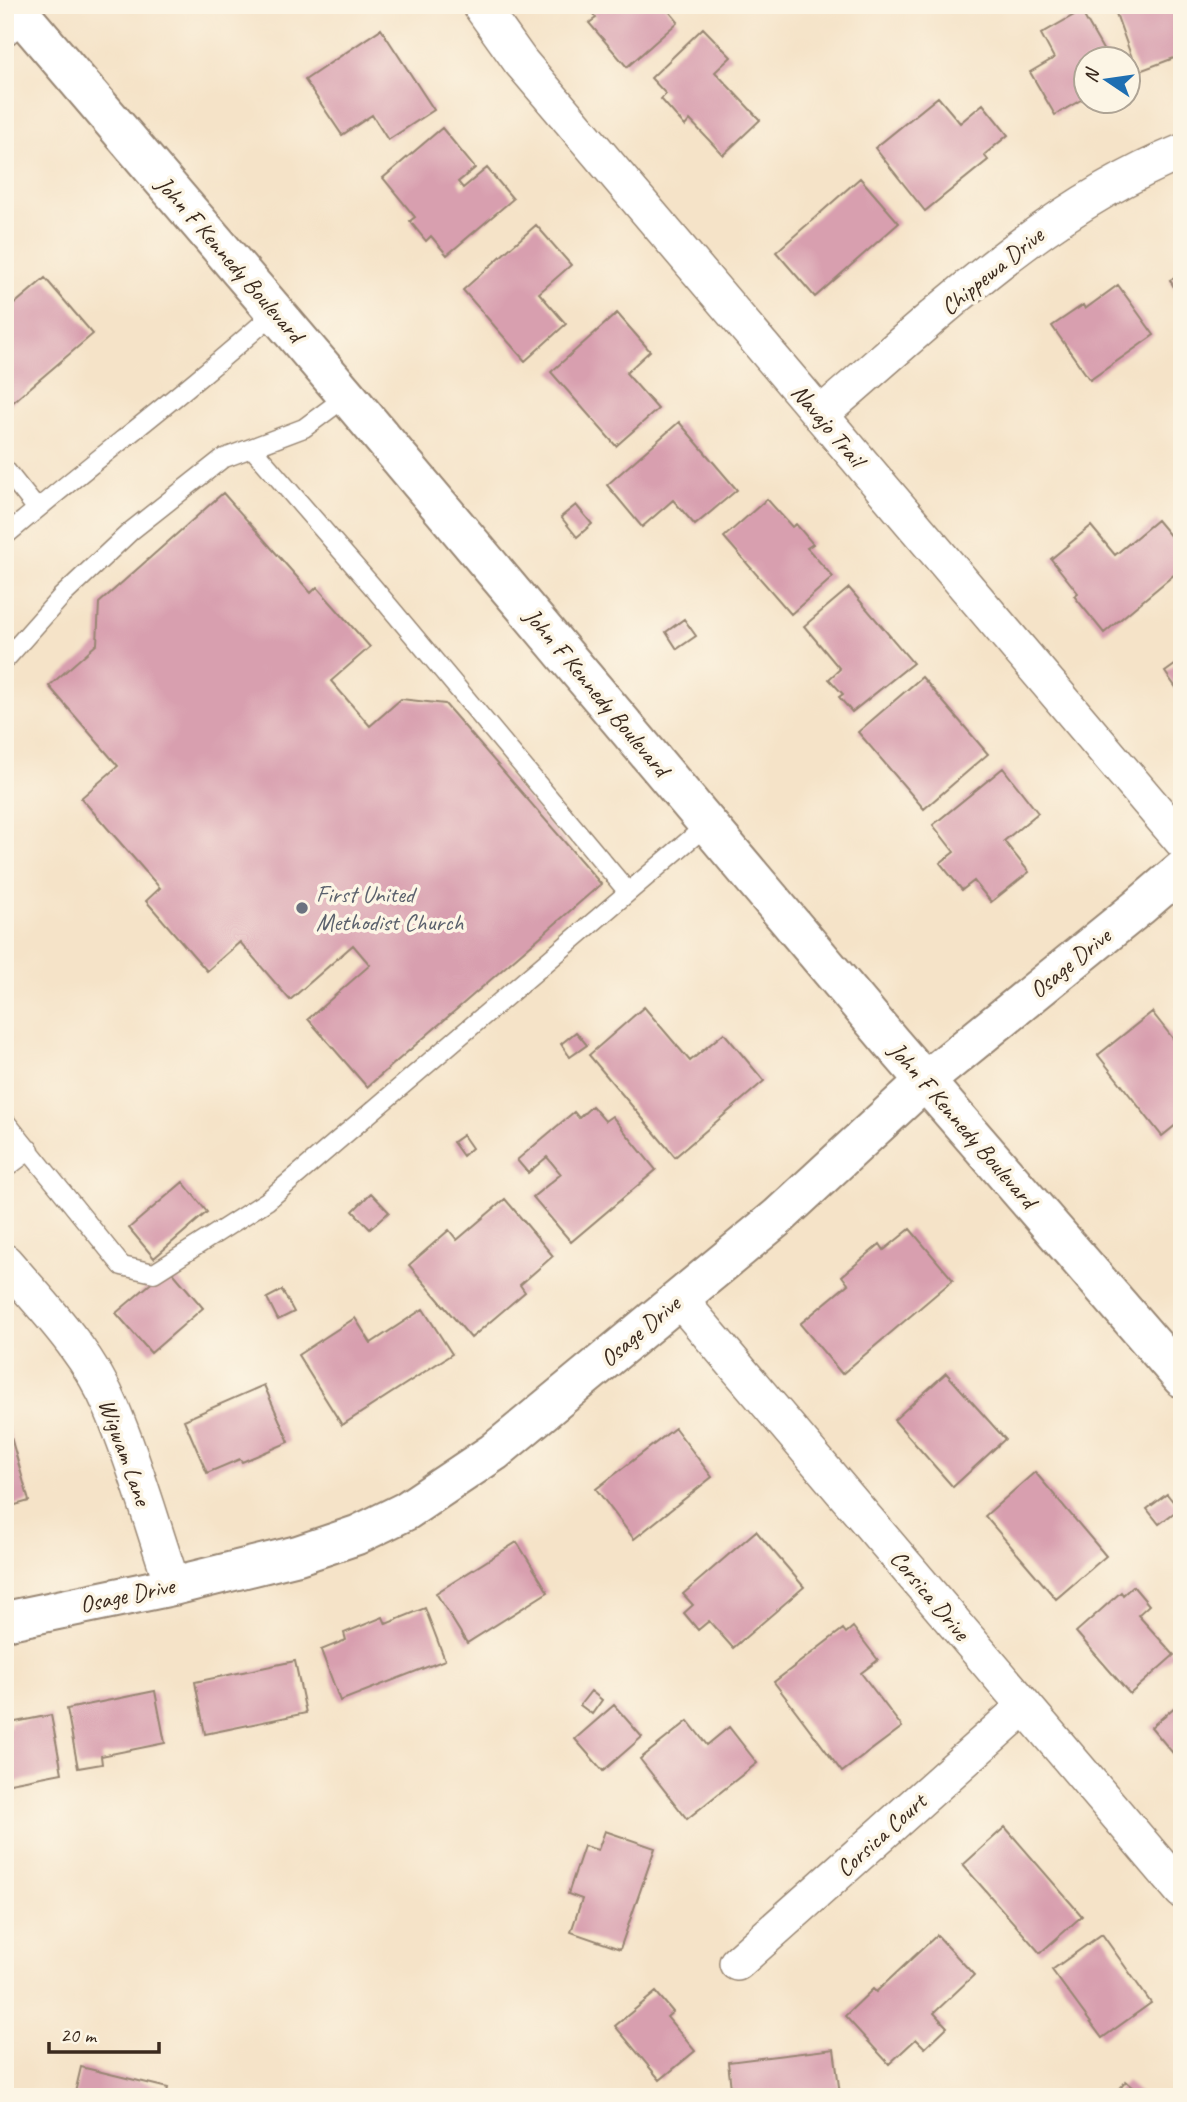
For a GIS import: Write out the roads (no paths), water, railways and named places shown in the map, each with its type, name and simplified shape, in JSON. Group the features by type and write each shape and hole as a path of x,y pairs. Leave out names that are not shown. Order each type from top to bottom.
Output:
{"main road":[{"name":"John F Kennedy Boulevard","path":"15,21 275,312 926,1081 1182,1378"},
{"name":"Osage Drive","path":"5,1621 173,1586 298,1555 357,1535 406,1511 494,1452 778,1217 926,1081 1182,870"}],"street":[{"name":"Navajo Trail","path":"480,5 520,61 1182,841"},
{"name":"Chippewa Drive","path":"820,415 1019,246 1070,211 1182,152"},
{"name":"Wigwam Lane","path":"11,1277 70,1338 97,1379 112,1408 173,1586"},
{"name":"Corsica Drive","path":"679,1299 1182,1891"},
{"name":"Corsica Court","path":"737,1963 1024,1706"}],"lane":[{"path":"5,536 236,348 275,312"},
{"path":"5,660 61,597 131,531 222,459 304,428 347,396"},
{"path":"252,449 372,586 628,892"},
{"path":"5,469 37,509"},
{"path":"5,1121 122,1266 154,1273 267,1201 708,824"},
{"path":"5,1169 30,1150"}],"place":[{"name":"First United Methodist Church","path":"302,908"}]}
